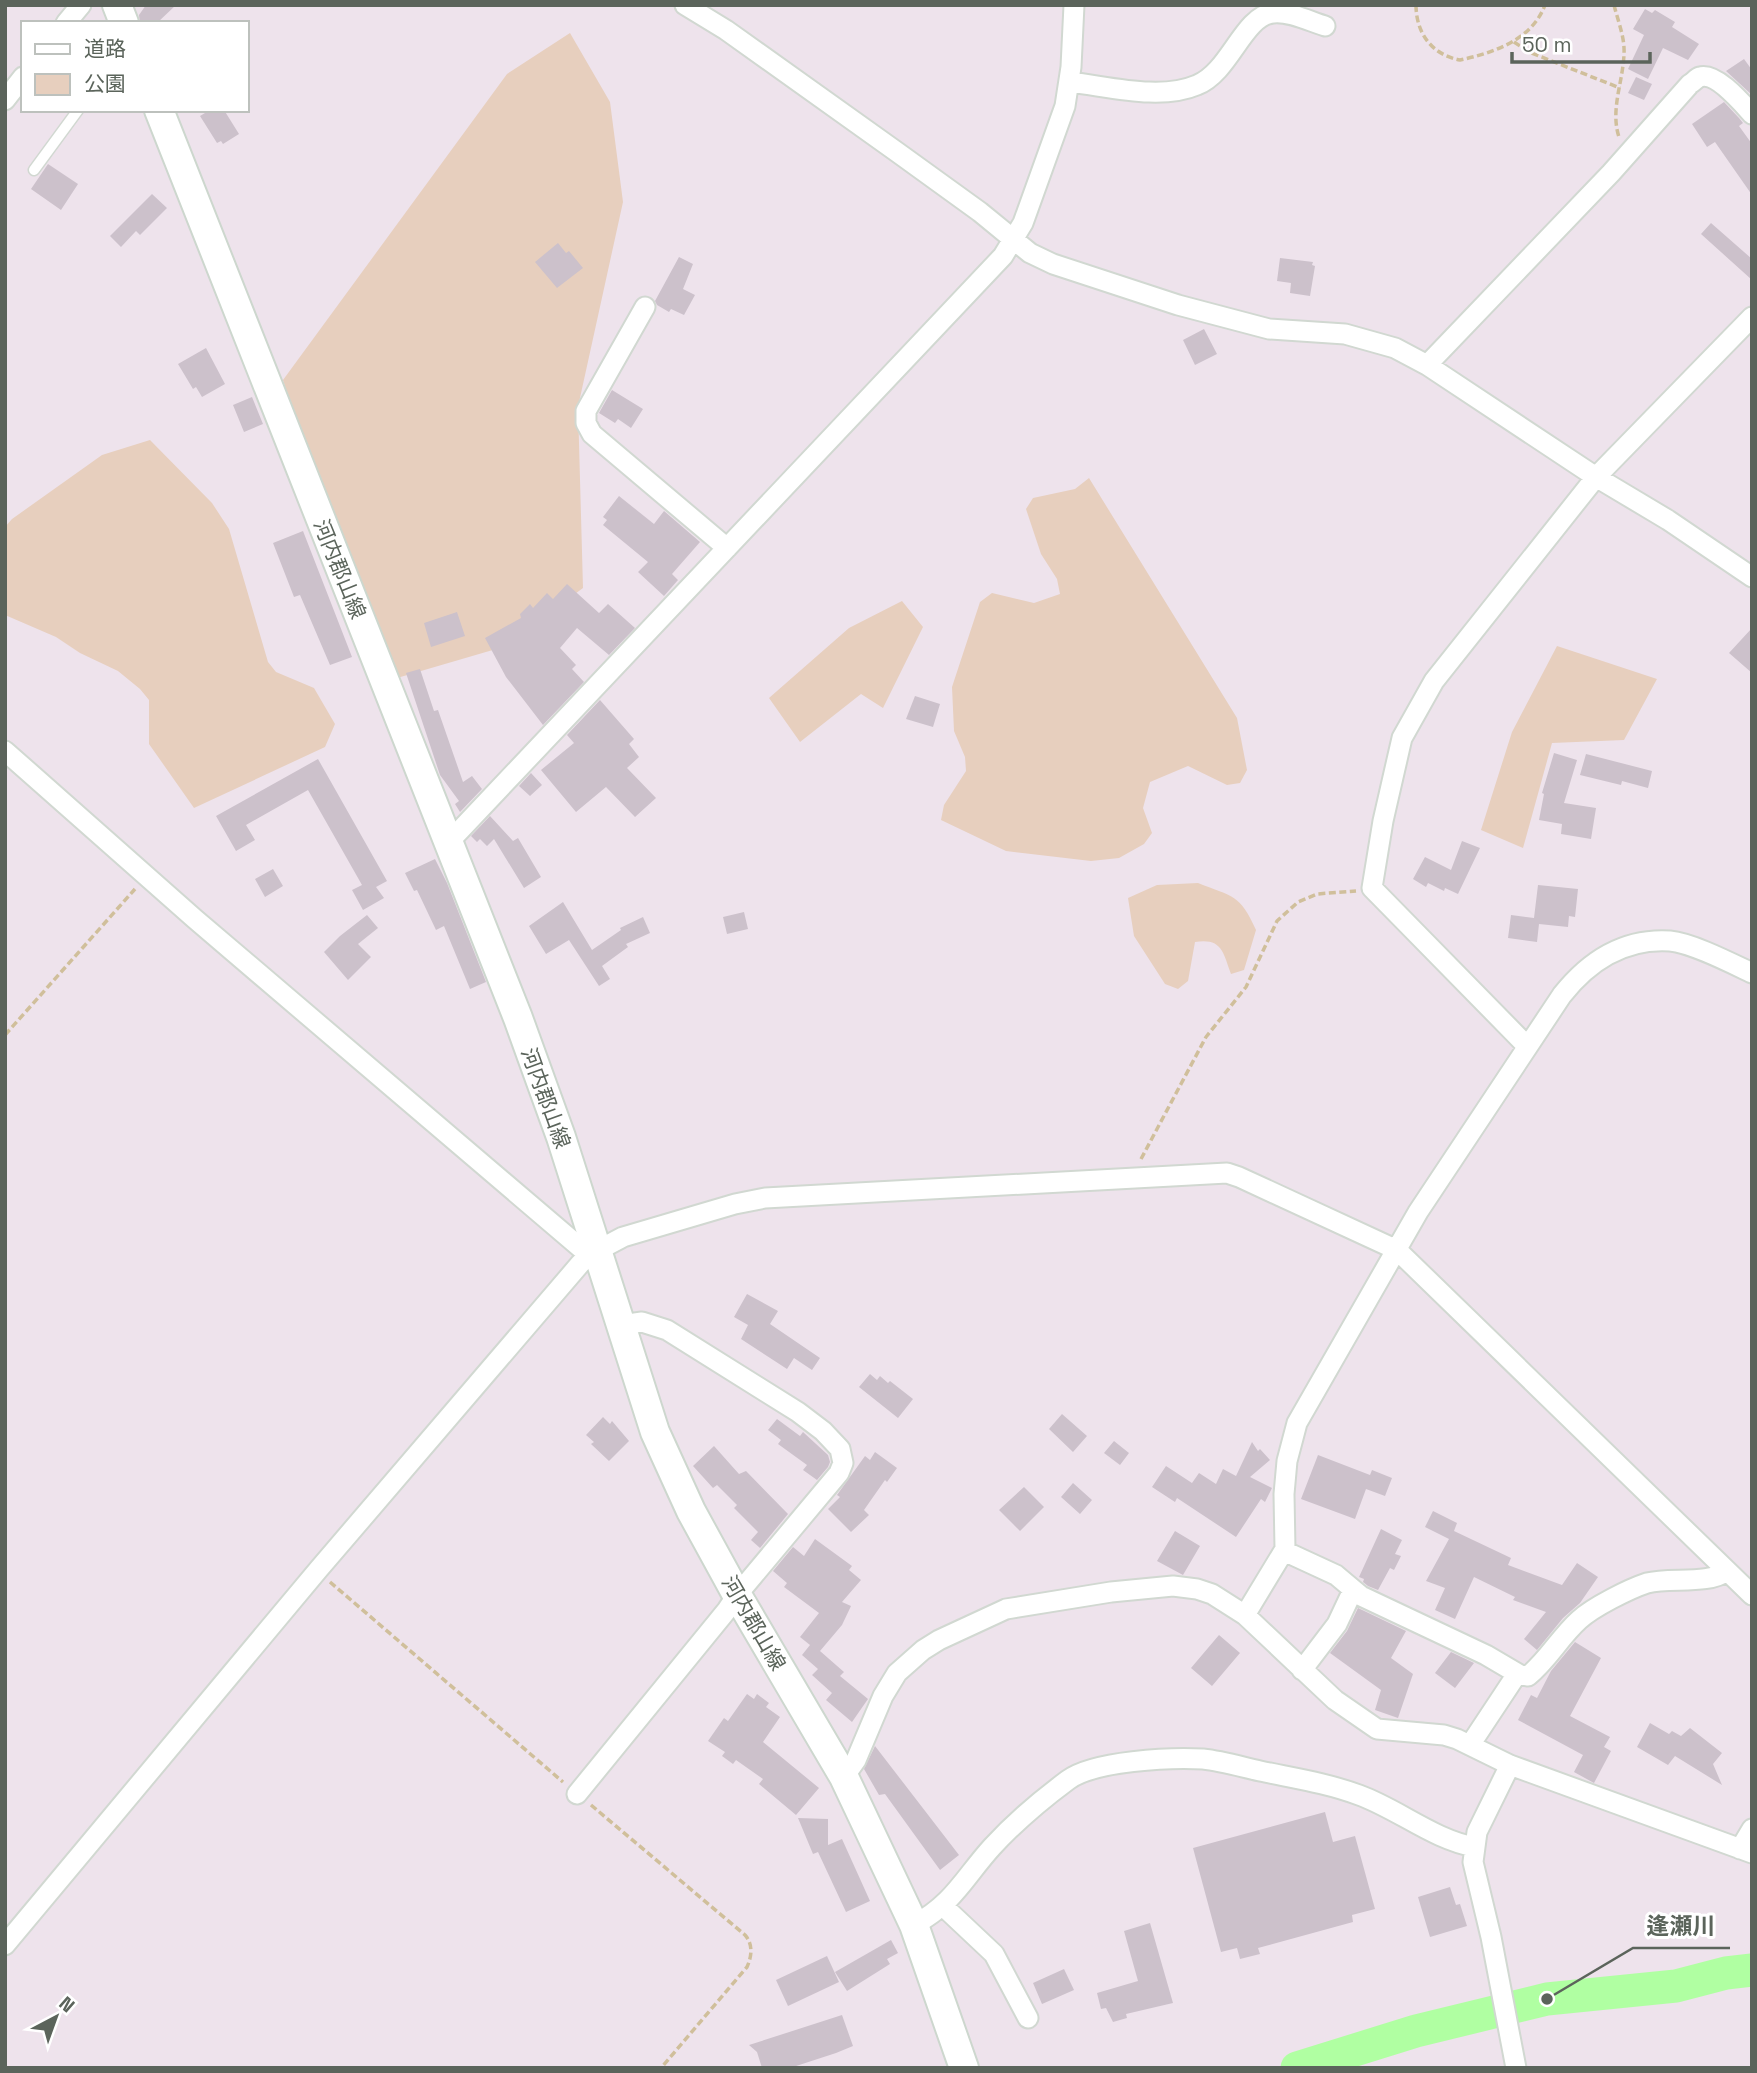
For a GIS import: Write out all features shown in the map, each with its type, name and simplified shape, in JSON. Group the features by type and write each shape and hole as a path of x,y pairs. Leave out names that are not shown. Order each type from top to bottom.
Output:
{"main road":[{"name":"河内郡山線","path":"160,112 548,1101 593,1253 621,1325 654,1432 691,1511 737,1595 844,1777 914,1925 962,2061"}],"street":[{"path":"68,21 80,5"},
{"path":"685,5 726,30 886,144 1030,253 1053,264 1178,305 1269,329 1345,334 1395,348 1427,365 1752,577"},
{"path":"448,843 715,564 727,548 1003,256 1014,240 1065,106 1074,5"},
{"path":"1069,82 1159,93 1184,90 1215,74 1261,15 1275,12 1325,26"},
{"path":"1427,365 1628,154 1690,84 1700,77 1710,77 1720,83 1752,114"},
{"path":"5,100 15,78"},
{"path":"645,307 586,411 586,423 593,434 727,548"},
{"path":"1527,1046 1372,888 1402,738 1434,681 1596,477 1752,317"},
{"path":"5,751 145,877 593,1253"},
{"path":"1245,1615 1284,1551 1287,1461 1297,1423 1418,1212 1527,1046 1578,974 1614,951 1637,944 1670,941 1685,944 1752,973"},
{"path":"5,1945 309,1580 593,1253 623,1237 735,1204 765,1198 1227,1173 1397,1250 1752,1595"},
{"path":"577,1794 839,1473 843,1463 840,1449 805,1417 667,1330 642,1322 621,1325"},
{"path":"1284,1551 1336,1575 1361,1596 1486,1655 1517,1674 1528,1676 1542,1664 1579,1620 1633,1589 1667,1580 1719,1576 1727,1571"},
{"path":"844,1777 856,1760 883,1696 897,1673 939,1640 1006,1609 1111,1592 1173,1586 1212,1594 1245,1615 1335,1700 1377,1729 1444,1735 1510,1765 1746,1851 1752,1829"},
{"path":"1302,1670 1337,1624 1353,1590"},
{"path":"1470,1745 1517,1674"},
{"path":"914,1925 943,1906 959,1890 991,1848 1025,1815 1070,1778 1097,1768 1130,1762 1204,1759 1330,1786 1361,1795 1453,1841 1475,1847"},
{"path":"1510,1765 1477,1832 1473,1862 1491,1937 1516,2068"},
{"path":"943,1906 995,1954 1028,2018"}],"lane":[{"path":"34,170 77,112"}],"path":[{"path":"1416,5 1418,26 1422,35 1438,52 1460,60 1514,42 1536,23 1545,5"},
{"path":"1614,5 1625,52 1615,124 1623,148 1628,154"},
{"path":"1514,42 1529,52 1620,88"},
{"path":"5,1035 145,877"},
{"path":"1130,1178 1206,1037 1246,987 1277,921 1298,902 1317,894 1372,888"}],"green space":[{"path":"570,33 610,102 623,202 578,407 583,588 503,647 380,683 283,380 507,74"},
{"path":"150,440 212,503 229,529 268,662 276,672 314,688 335,724 325,747 194,808 149,744 149,700 140,689 118,671 80,653 56,637 5,615 5,527 12,519 102,455"},
{"path":"1089,478 1237,718 1247,770 1240,783 1227,785 1188,766 1150,782 1143,808 1152,833 1144,844 1119,858 1091,861 1006,851 941,820 944,805 966,771 965,757 954,731 952,687 980,602 992,593 1034,603 1060,594 1057,579 1041,554 1026,509 1033,498 1075,489"},
{"path":"902,601 923,627 883,708 861,694 800,742 769,698 849,628"},
{"path":"1557,646 1657,679 1624,740 1552,743 1523,848 1481,830 1512,732"},
{"path":"1198,883 1234,898 1245,909 1256,930 1244,970 1231,974 1220,948 1211,942 1195,942 1188,981 1178,989 1165,984 1134,936 1128,898 1157,885"}],"building":[{"path":"146,5 176,5 159,21 140,21 139,15"},
{"path":"1645,9 1652,13 1655,10 1675,22 1672,27 1699,44 1688,60 1663,48 1648,79 1628,69 1644,35 1633,29"},
{"path":"1744,59 1752,70 1752,95 1726,71"},
{"path":"1636,77 1652,84 1644,100 1628,93"},
{"path":"1724,102 1743,123 1739,126 1752,144 1752,195 1715,142 1707,147 1692,124"},
{"path":"207,112 225,112 239,134 223,144 221,141 217,143 200,116"},
{"path":"48,164 78,184 61,210 31,189"},
{"path":"152,194 167,208 140,235 136,231 121,247 110,236"},
{"path":"1711,223 1752,259 1752,280 1701,234"},
{"path":"558,243 566,253 569,251 583,268 557,288 535,262"},
{"path":"679,257 693,264 683,289 695,295 684,315 671,309 669,312 655,301"},
{"path":"1280,258 1313,262 1312,265 1315,266 1310,296 1290,293 1291,283 1277,281"},
{"path":"1204,329 1217,354 1195,365 1183,340"},
{"path":"206,348 225,384 202,397 196,387 193,389 178,364"},
{"path":"612,390 643,409 631,428 618,419 615,423 599,413"},
{"path":"252,397 263,424 244,432 233,405"},
{"path":"619,496 654,524 664,511 700,542 672,574 678,580 664,596 638,572 648,562 603,525 607,520 603,517"},
{"path":"303,531 352,657 330,665 300,595 294,597 273,543"},
{"path":"567,584 599,613 608,604 635,628 609,655 577,628 560,648 576,665 572,669 584,682 543,725 506,677 485,638 521,618 520,614 530,604 533,608 547,593 553,599"},
{"path":"457,612 465,636 431,647 424,623"},
{"path":"1752,628 1752,673 1729,653"},
{"path":"420,669 434,711 438,710 463,782 472,776 482,789 460,812 455,804 459,801 440,775 406,673"},
{"path":"915,696 940,704 933,727 906,719"},
{"path":"600,700 634,739 629,744 639,757 627,768 656,798 635,817 606,787 576,812 541,770 574,743 567,735"},
{"path":"1554,753 1577,760 1564,803 1596,808 1591,839 1561,834 1562,824 1539,820 1542,793"},
{"path":"1586,754 1652,771 1648,788 1622,781 1621,785 1580,775"},
{"path":"318,759 387,881 376,887 384,898 363,910 352,890 362,885 308,790 246,825 255,840 236,851 216,816"},
{"path":"531,773 542,785 530,796 519,786"},
{"path":"490,816 513,841 518,838 541,877 524,888 494,839 487,846 480,839 477,842 471,836"},
{"path":"1462,841 1480,848 1458,894 1428,883 1426,887 1413,879 1425,857 1451,870"},
{"path":"435,859 486,982 470,989 444,926 436,930 417,890 414,891 405,873"},
{"path":"273,869 283,886 265,897 255,879"},
{"path":"1538,885 1578,889 1575,917 1569,916 1568,927 1539,924 1537,942 1508,938 1511,915 1534,918"},
{"path":"563,902 592,950 621,930 620,928 643,917 650,933 626,944 628,947 602,966 610,979 599,986 569,940 546,954 529,926"},
{"path":"744,912 748,929 727,934 723,917"},
{"path":"367,915 378,928 358,944 371,957 348,980 324,952"},
{"path":"747,1294 778,1311 770,1324 820,1358 812,1370 794,1358 787,1369 741,1339 748,1325 734,1317"},
{"path":"870,1374 877,1380 880,1376 888,1383 890,1381 913,1399 898,1418 859,1387"},
{"path":"1062,1414 1087,1436 1073,1452 1049,1429"},
{"path":"603,1417 610,1424 612,1421 629,1441 609,1461 591,1444 594,1442 586,1435"},
{"path":"777,1419 800,1436 803,1432 828,1455 828,1467 817,1480 803,1470 807,1465 778,1444 781,1440 768,1430"},
{"path":"1114,1441 1129,1453 1120,1465 1104,1453"},
{"path":"1252,1442 1258,1451 1260,1449 1270,1460 1250,1477 1272,1488 1265,1502 1261,1499 1236,1537 1177,1498 1175,1502 1152,1487 1166,1466 1192,1483 1199,1473 1216,1484 1223,1469 1236,1476"},
{"path":"714,1446 739,1474 746,1471 788,1514 760,1548 751,1540 758,1532 734,1508 737,1505 717,1485 713,1488 693,1466"},
{"path":"875,1452 897,1468 864,1510 869,1515 851,1532 828,1509 840,1497 837,1495 865,1456 870,1460"},
{"path":"1318,1455 1370,1475 1372,1470 1392,1478 1385,1496 1366,1489 1355,1519 1301,1499"},
{"path":"1073,1483 1092,1500 1080,1514 1061,1497"},
{"path":"1024,1487 1044,1507 1020,1531 999,1510"},
{"path":"1433,1511 1457,1523 1454,1531 1511,1558 1508,1565 1562,1585 1577,1563 1598,1577 1580,1603 1563,1618 1537,1650 1524,1639 1546,1612 1513,1600 1515,1597 1474,1577 1455,1619 1435,1610 1445,1588 1426,1581 1449,1539 1425,1527"},
{"path":"1381,1529 1402,1540 1395,1554 1401,1556 1394,1570 1390,1568 1378,1590 1368,1586 1363,1582 1364,1579 1359,1577"},
{"path":"1175,1531 1200,1546 1183,1575 1157,1561"},
{"path":"815,1539 852,1566 849,1570 861,1580 842,1602 851,1606 842,1625 820,1651 844,1672 840,1676 868,1699 852,1722 826,1700 832,1693 812,1675 818,1669 802,1655 810,1645 800,1637 819,1613 784,1587 787,1583 773,1571 793,1547 804,1556"},
{"path":"1358,1608 1406,1631 1391,1658 1413,1674 1398,1718 1375,1710 1381,1690 1330,1653 1347,1631"},
{"path":"1219,1635 1240,1653 1212,1686 1191,1668"},
{"path":"1575,1642 1601,1658 1570,1716 1610,1737 1604,1747 1611,1751 1594,1783 1574,1772 1583,1755 1518,1720 1531,1695 1537,1698 1551,1671"},
{"path":"1451,1652 1474,1663 1455,1688 1435,1673"},
{"path":"747,1694 754,1699 757,1694 769,1703 766,1707 780,1717 763,1742 819,1788 796,1815 759,1784 763,1779 736,1760 733,1764 722,1756 725,1752 708,1741 724,1718 728,1721"},
{"path":"1650,1723 1669,1734 1672,1731 1681,1736 1690,1728 1722,1753 1713,1764 1722,1785 1675,1756 1668,1765 1637,1747"},
{"path":"875,1746 959,1855 940,1870 885,1794 879,1795 864,1769"},
{"path":"1325,1812 1333,1842 1355,1836 1375,1909 1352,1915 1353,1922 1258,1948 1260,1954 1240,1959 1237,1948 1221,1952 1193,1848"},
{"path":"798,1818 828,1819 828,1845 842,1839 870,1901 846,1912 818,1852 813,1854"},
{"path":"1450,1887 1456,1905 1460,1904 1467,1926 1430,1937 1418,1897"},
{"path":"1150,1923 1173,2003 1126,2014 1127,2018 1113,2022 1106,2008 1101,2009 1097,1993 1138,1981 1124,1931"},
{"path":"891,1940 898,1953 887,1959 890,1964 847,1991 835,1972"},
{"path":"827,1956 839,1982 788,2006 776,1980"},
{"path":"1064,1969 1074,1990 1042,2004 1033,1983"},
{"path":"842,2015 853,2046 790,2068 762,2068 757,2052 749,2045"}],"waterway":[{"path":"1297,2068 1416,2031 1547,1999 1676,1986 1726,1973 1752,1970"}],"place":[{"name":"逢瀬川","path":"1547,1999"}]}
